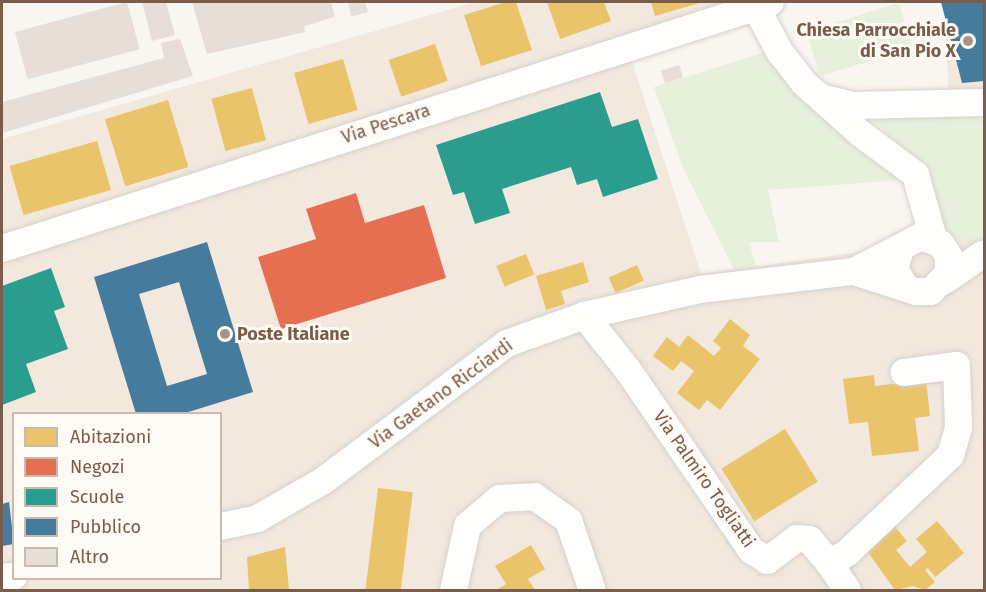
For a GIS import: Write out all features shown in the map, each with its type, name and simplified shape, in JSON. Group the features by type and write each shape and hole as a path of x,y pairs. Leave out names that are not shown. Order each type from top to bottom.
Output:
{"street":[{"path":"759,3 779,51 818,95 860,133 912,170 939,243 950,264 944,280"},
{"name":"Via Pescara","path":"2,248 759,3"},
{"path":"818,95 854,105 984,102"},
{"path":"924,200 914,228 901,245 894,269 904,285 920,292 938,287 944,280 983,254"},
{"path":"901,245 920,236 983,254"},
{"name":"Via Gaetano Ricciardi","path":"222,526 257,518 323,480 506,343 584,315 699,289 853,271 901,245"},
{"name":"Via Gaetano Ricciardi","path":"853,271 904,285"},
{"name":"Via Palmiro Togliatti","path":"584,315 627,369 751,550 767,560 796,538 809,539 830,563"},
{"path":"847,591 830,563 847,552 950,455 958,427 956,365 903,372"},
{"path":"453,591 467,525 498,498 534,496 568,520 592,591"}],"shaded area":[{"path":"475,2 738,2 624,37 701,274 956,239 944,2 984,2 984,590 2,590 2,139"}],"green space":[{"path":"899,3 913,48 820,76 806,31"},
{"path":"762,53 859,151 902,180 768,190 779,242 749,242 758,275 737,275 683,168 654,87"},
{"path":"984,109 984,241 970,243 941,232 922,166 872,120"}],"building: Abitazioni":[{"path":"506,2 516,2 532,50 481,66 464,15"},
{"path":"547,2 604,2 611,21 560,39"},
{"path":"651,2 703,2 655,16"},
{"path":"435,44 448,81 401,97 389,60"},
{"path":"343,59 358,110 309,124 294,73"},
{"path":"252,88 266,140 225,151 211,99"},
{"path":"168,100 188,167 125,186 105,119"},
{"path":"97,141 111,190 24,215 10,166"},
{"path":"526,254 534,274 505,286 496,266"},
{"path":"583,262 589,282 561,291 565,304 546,310 536,276"},
{"path":"637,265 644,281 616,293 609,278"},
{"path":"730,319 750,335 743,346 760,359 720,410 707,400 699,410 677,393 694,371 681,361 673,371 653,356 667,337 679,347 688,335 714,356 721,348 713,341"},
{"path":"874,375 875,386 926,380 930,416 915,418 919,451 872,456 868,422 849,424 843,379"},
{"path":"785,429 818,482 754,521 721,469"},
{"path":"378,488 413,492 401,590 365,590"},
{"path":"890,521 907,541 896,550 910,567 927,552 916,539 937,521 964,553 935,577 928,568 925,570 935,582 925,590 913,586 895,590 862,544"},
{"path":"531,545 545,569 528,579 535,590 496,590 506,584 495,566"},
{"path":"285,547 289,590 249,590 247,557"}],"building: Negozi":[{"path":"356,193 365,223 424,205 446,278 281,329 258,257 316,239 306,209"}],"building: Scuole":[{"path":"600,92 612,127 638,119 658,179 603,197 597,179 577,185 571,167 502,189 510,213 475,224 464,192 453,195 436,145"},
{"path":"51,268 65,307 54,311 68,349 26,364 36,392 2,405 2,286"}],"building: Pubblico":[{"name":"Chiesa Parrocchiale di San Pio X","path":"941,2 984,2 984,81 962,83"},
{"path":"207,242 253,392 188,412 135,412 94,277","holes":["179,282 207,374 167,386 139,294"]},
{"path":"9,502 12,544 2,546 2,504"}],"building: Altro":[{"path":"127,2 140,49 28,79 15,32"},
{"path":"142,2 166,2 175,35 152,41"},
{"path":"192,2 331,2 335,17 304,26 305,32 207,54"},
{"path":"348,2 365,2 368,12 351,17"},
{"path":"180,39 193,76 2,133 2,102 164,58 161,43"},
{"path":"679,65 683,77 665,83 661,71"}],"place":[{"name":"Chiesa Parrocchiale di San Pio X","path":"968,41"},
{"name":"Poste Italiane","path":"225,334"}]}
